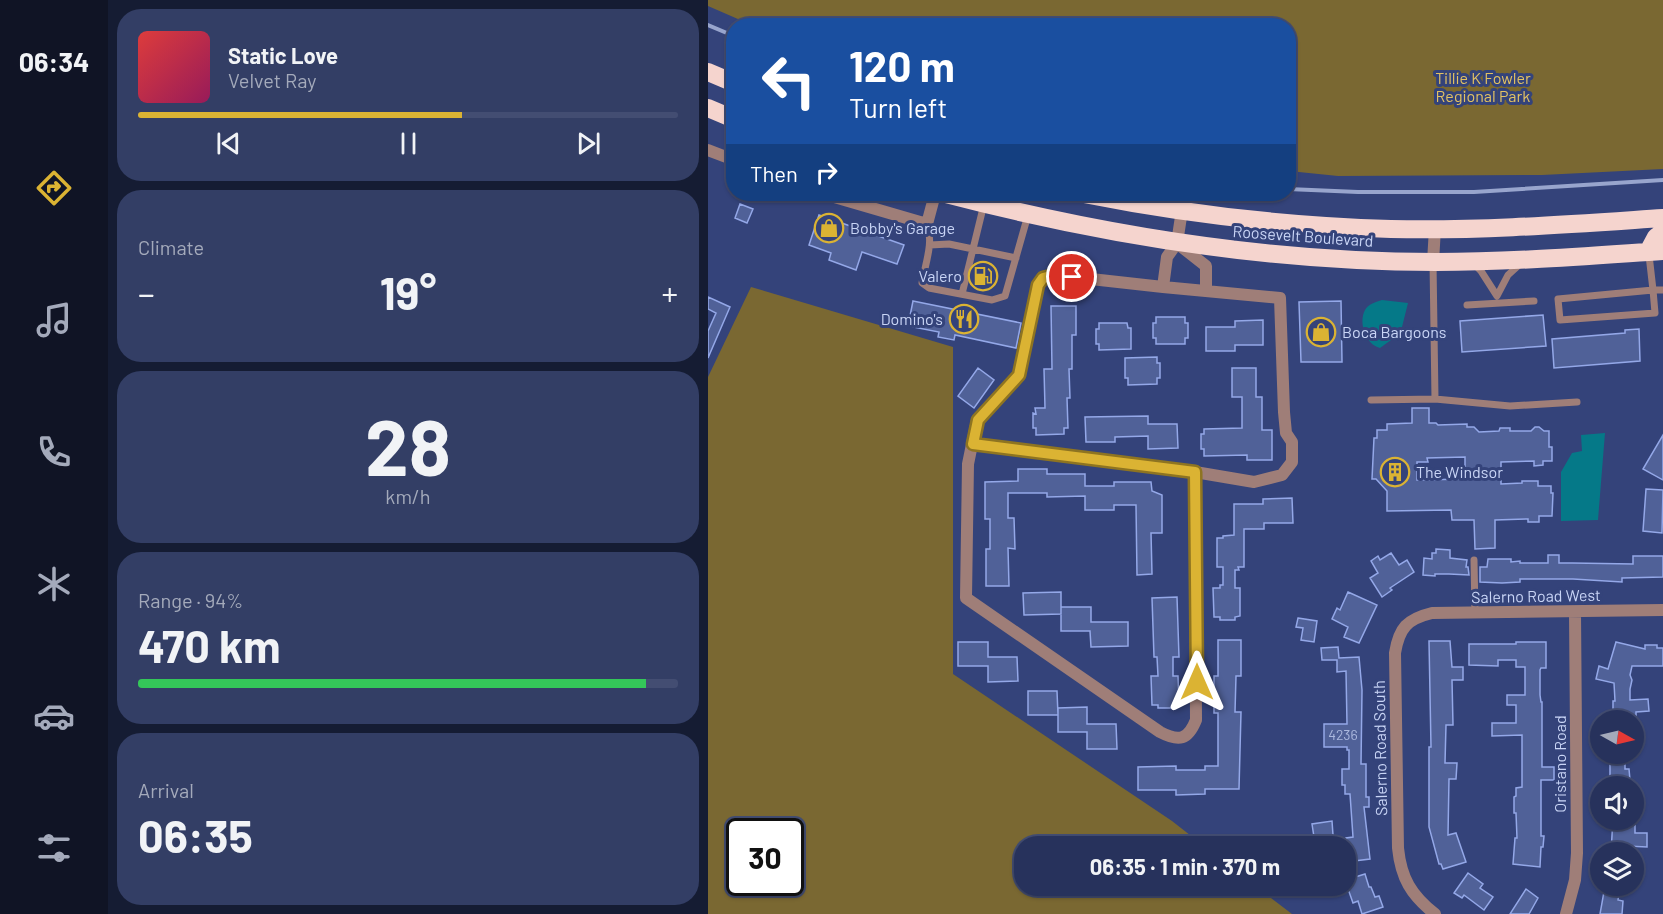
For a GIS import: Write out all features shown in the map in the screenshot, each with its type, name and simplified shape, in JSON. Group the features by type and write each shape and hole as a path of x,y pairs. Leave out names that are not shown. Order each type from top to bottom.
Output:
{"highway":[{"path":"708,72 726,80"},
{"path":"708,108 726,116"},
{"name":"Roosevelt Boulevard","path":"973,201 1117,233 1177,243 1306,257 1369,261 1470,262 1656,252"},
{"name":"Roosevelt Boulevard","path":"1127,201 1290,223 1390,229 1506,228 1663,218"},
{"path":"1656,252 1651,244 1663,232"}],"street":[{"path":"708,150 726,157"},
{"path":"848,201 927,224 933,201"},
{"path":"1163,287 1167,257 1177,243 1182,210"},
{"path":"1433,262 1435,228"},
{"path":"1177,243 1206,266 1206,291"},
{"path":"973,444 1195,472 1254,482 1282,475 1292,462 1292,442 1286,433 1284,412 1280,298 1055,275 1043,278 1038,285 1019,375 978,420 968,464 966,598 1160,732 1179,739 1191,732 1196,720 1195,472"},
{"name":"Salerno Road West","path":"1411,621 1432,613 1663,610"},
{"name":"Oristano Road","path":"1566,914 1575,880 1577,853 1575,612"},
{"name":"Salerno Road South","path":"1411,621 1401,630 1395,653 1398,848 1404,879 1423,904 1435,914"}],"lane":[{"path":"962,294 984,204"},
{"path":"927,224 930,245 922,283 929,288 992,300 1005,296 1028,214"},
{"path":"930,245 949,244 1016,258"},
{"path":"1656,252 1653,290 1655,313 1560,320 1558,299 1653,290 1663,290"},
{"path":"1497,299 1513,270 1526,259"},
{"path":"1433,262 1435,399"},
{"path":"1470,262 1481,271 1497,299"},
{"path":"1467,305 1497,299 1534,301"},
{"path":"1371,400 1435,399 1510,406 1577,402"},
{"path":"1474,560 1475,613"}],"green space":[{"name":"Tillie K Fowler Regional Park","path":"708,0 1663,0 1663,169 1542,175 1338,176 1296,172 1296,18 736,18 708,6"},
{"path":"751,287 953,347 953,674 1191,836 1014,836 1014,896 1268,896 1292,914 708,914 708,377"}],"shaded area":[{"path":"1382,300 1408,303 1402,327 1391,340 1380,348 1367,338 1362,321 1366,308"},
{"path":"1605,433 1598,520 1561,521 1561,472 1572,453 1582,451 1581,435"}],"building":[{"path":"740,204 753,209 747,223 735,218"},
{"path":"819,215 904,245 897,264 862,252 856,270 829,260 831,253 809,245"},
{"path":"708,297 730,307 708,358 708,331 716,313 708,309"},
{"path":"913,301 1021,323 1016,348 955,335 954,340 938,337 939,332 908,326"},
{"name":"Boca Bargoons","path":"1341,301 1342,362 1301,362 1299,302"},
{"path":"1051,306 1076,306 1076,335 1072,335 1072,369 1069,369 1070,398 1067,398 1068,428 1064,428 1064,434 1036,435 1036,428 1033,428 1033,413 1036,414 1035,408 1045,408 1044,369 1052,369"},
{"path":"1543,315 1546,346 1462,352 1460,321"},
{"path":"1156,317 1185,317 1185,323 1188,323 1188,338 1185,338 1185,344 1156,344 1156,338 1153,338 1153,323 1156,323"},
{"path":"1263,320 1263,345 1235,345 1235,351 1206,351 1206,327 1235,327 1235,321"},
{"path":"1099,323 1127,323 1128,328 1131,328 1131,349 1099,350 1099,344 1096,344 1096,329 1099,329"},
{"path":"1639,329 1640,361 1554,368 1552,339 1625,333 1625,330"},
{"path":"1157,357 1157,363 1160,363 1160,378 1157,378 1157,384 1128,385 1128,378 1125,378 1125,358"},
{"path":"978,368 994,380 974,408 958,396"},
{"path":"1232,368 1256,368 1256,397 1262,397 1262,430 1272,430 1272,460 1247,460 1247,455 1204,456 1204,449 1201,449 1201,434 1204,434 1204,429 1242,428 1242,397 1232,397"},
{"name":"The Windsor","path":"1412,408 1429,408 1429,423 1438,425 1467,424 1467,427 1474,427 1479,432 1499,431 1500,428 1510,428 1510,431 1531,431 1535,427 1549,431 1552,461 1543,461 1543,465 1534,466 1534,461 1501,462 1501,484 1538,481 1538,486 1551,486 1552,516 1539,516 1539,522 1528,522 1528,519 1495,520 1495,548 1475,549 1474,520 1452,520 1451,510 1387,511 1387,491 1376,479 1372,479 1374,438 1377,438 1377,430 1387,430 1387,424 1412,423","holes":["1465,457 1465,479 1417,480 1417,462 1428,462 1427,458"]},
{"path":"1148,416 1148,424 1177,424 1178,448 1148,449 1148,436 1115,437 1115,442 1086,442 1085,417"},
{"path":"1663,435 1663,480 1643,469"},
{"path":"1018,469 1047,469 1047,474 1085,474 1085,486 1114,486 1114,482 1151,482 1152,491 1162,495 1162,533 1151,533 1152,574 1137,575 1136,505 1114,505 1114,510 1085,510 1085,496 1047,497 1047,493 1008,493 1008,518 1014,518 1015,549 1008,548 1009,586 986,586 986,549 990,549 990,519 985,519 985,482 1018,481"},
{"path":"1646,489 1663,490 1662,533 1643,531"},
{"path":"1292,498 1293,523 1264,523 1264,529 1244,529 1244,567 1238,567 1239,570 1235,570 1235,588 1240,588 1240,616 1235,617 1235,620 1220,620 1220,617 1214,617 1213,588 1220,588 1220,585 1223,585 1223,567 1217,567 1217,538 1234,535 1234,504 1263,504 1263,499"},
{"path":"1436,549 1450,550 1450,558 1467,560 1466,567 1468,567 1469,575 1423,575 1424,558 1432,559 1432,553 1436,553"},
{"path":"1391,553 1399,565 1407,560 1414,572 1390,588 1392,590 1382,597 1370,578 1378,573 1371,561 1378,556 1380,560"},
{"path":"1548,555 1559,555 1559,563 1633,564 1633,556 1663,556 1663,577 1622,578 1622,582 1520,579 1520,582 1480,582 1480,567 1487,567 1488,559 1511,559 1511,562 1520,561 1520,563 1548,563"},
{"path":"1061,592 1061,614 1024,615 1023,593"},
{"path":"1348,592 1377,605 1359,643 1344,637 1348,627 1332,619 1337,608 1340,610"},
{"path":"1177,597 1179,657 1173,657 1173,676 1178,676 1179,705 1173,705 1173,708 1158,708 1158,705 1152,705 1151,676 1158,676 1157,657 1154,657 1152,598"},
{"path":"1061,607 1091,607 1091,622 1128,622 1128,646 1091,647 1090,631 1061,631"},
{"path":"1298,618 1317,621 1314,642 1301,640 1303,628 1296,627"},
{"path":"1218,640 1241,640 1241,676 1236,676 1235,712 1241,712 1239,789 1205,789 1205,794 1176,795 1176,790 1138,790 1138,767 1176,766 1176,770 1205,770 1205,766 1218,766 1218,713 1214,713 1214,676 1218,676"},
{"path":"1429,641 1450,641 1452,667 1463,667 1463,680 1452,680 1453,725 1446,725 1445,763 1457,763 1456,779 1449,779 1448,835 1456,833 1466,862 1443,869 1439,864 1429,827 1429,747 1431,747"},
{"path":"958,642 988,642 988,657 1017,657 1018,681 988,682 988,666 958,666"},
{"path":"1516,642 1546,642 1546,668 1540,670 1542,767 1554,767 1554,780 1541,780 1541,836 1544,836 1540,867 1513,864 1515,838 1517,838 1514,797 1516,788 1522,787 1522,735 1492,736 1492,723 1516,723 1516,705 1507,705 1507,695 1525,695 1525,667 1516,667 1516,660 1498,660 1498,666 1469,665 1469,644 1516,644"},
{"path":"1616,642 1645,649 1645,645 1657,645 1657,648 1663,648 1663,666 1632,666 1630,675 1632,680 1630,700 1648,699 1649,711 1613,710 1614,683 1596,679 1599,666 1608,669"},
{"path":"1338,647 1339,658 1359,657 1362,690 1361,764 1366,764 1366,797 1369,797 1369,807 1364,807 1370,859 1356,861 1356,836 1353,836 1350,794 1345,794 1345,785 1342,785 1342,769 1349,769 1349,750 1347,747 1324,747 1324,724 1347,724 1346,671 1337,672 1337,660 1322,660 1321,648"},
{"path":"1028,691 1057,691 1058,715 1028,715"},
{"path":"1087,707 1087,724 1116,724 1117,749 1087,749 1087,732 1058,732 1058,708"},
{"path":"1610,764 1625,764 1625,769 1629,769 1630,776 1610,776"},
{"path":"1332,821 1333,835 1314,836 1312,824"},
{"path":"1612,830 1635,830 1635,833 1647,833 1647,847 1644,847 1644,842 1612,842"},
{"path":"1468,873 1483,884 1480,888 1493,897 1484,910 1464,895 1462,898 1454,893"},
{"path":"1365,874 1369,887 1375,897 1379,896 1383,907 1362,914 1358,901 1353,903 1351,896 1356,896 1356,877"},
{"path":"1526,889 1538,898 1529,914 1510,914"},
{"path":"1603,896 1619,896 1618,900 1623,901 1622,914 1600,914"}],"railway":[{"path":"708,25 726,33"},
{"path":"1296,189 1474,192 1663,180"}],"place":[{"name":"Bobby's Garage","path":"829,228"},
{"name":"Valero","path":"983,276"},
{"name":"Domino's","path":"964,319"},
{"name":"Boca Bargoons","path":"1321,332"},
{"name":"The Windsor","path":"1395,472"}],"route":[{"path":"1072,277 1055,275 1043,278 1038,285 1019,375 978,420 973,444 1195,472 1197,682"}]}
